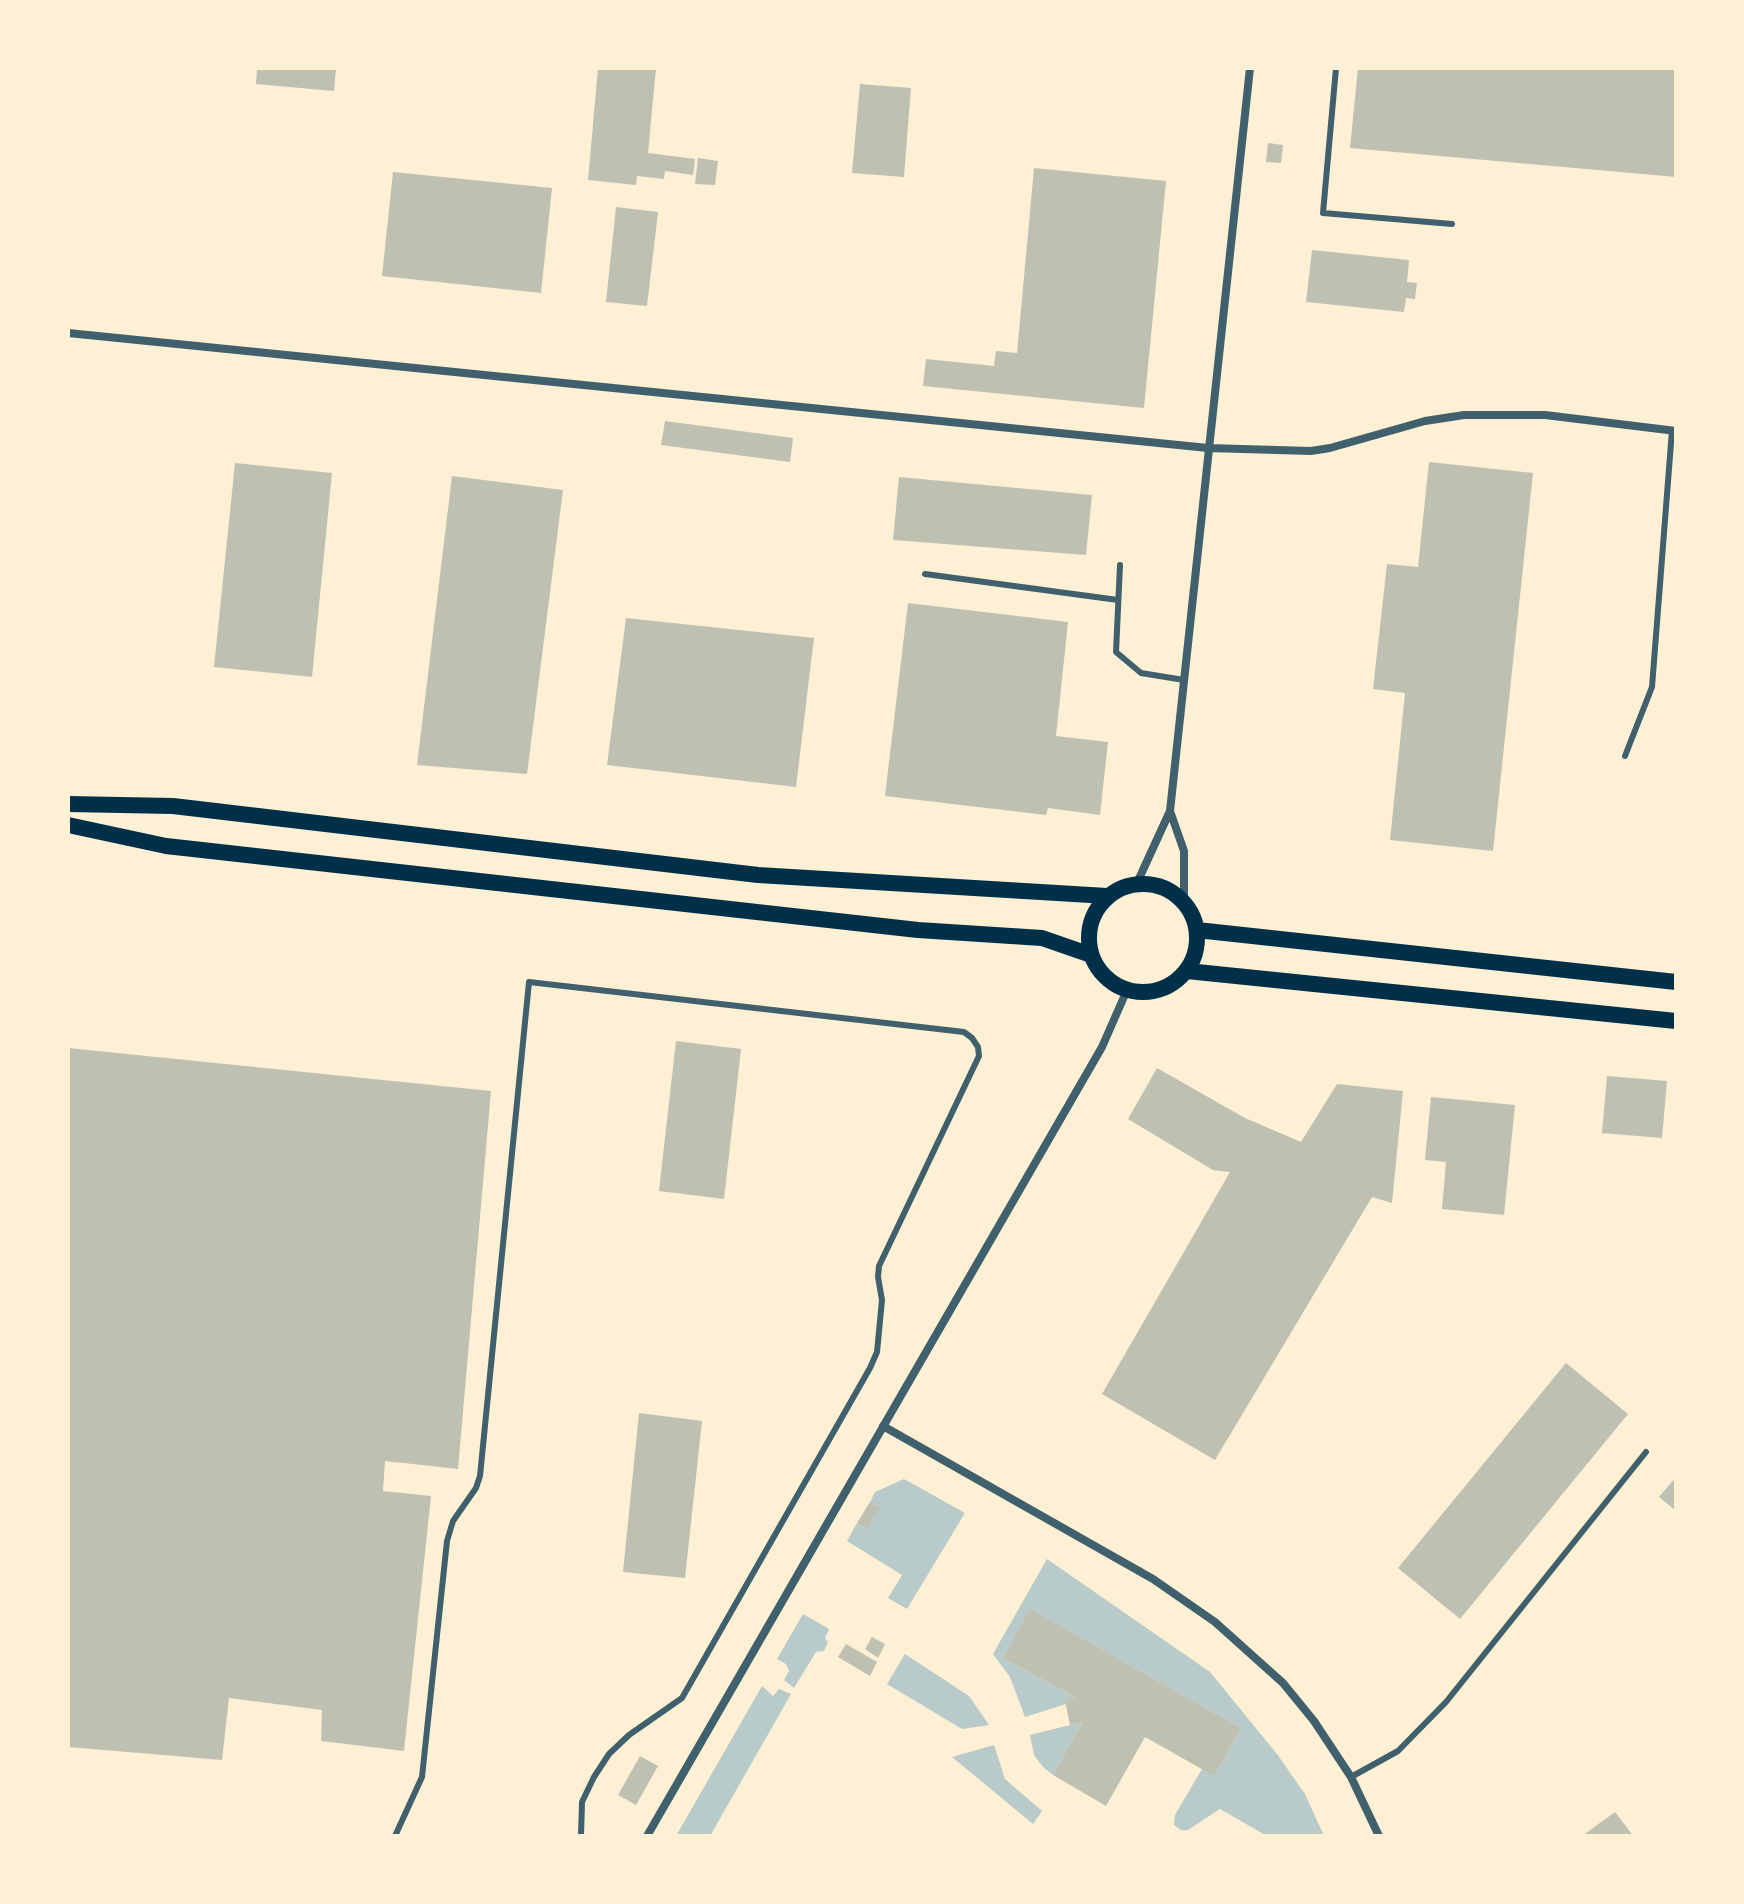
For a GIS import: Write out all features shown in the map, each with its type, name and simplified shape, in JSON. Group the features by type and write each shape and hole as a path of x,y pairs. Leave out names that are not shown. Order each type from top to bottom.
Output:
{"main road":[{"path":"68,804 173,806 758,875 1107,896"},
{"path":"68,825 166,846 903,929 1042,938 1091,955"},
{"path":"1137,883 1163,886 1184,901 1193,915 1197,930 1196,951 1187,971 1175,982 1144,992 1127,990 1112,983 1099,971 1091,955 1088,934 1094,913 1107,896 1121,887 1137,883"},
{"path":"1197,930 1676,982"},
{"path":"1187,971 1676,1021"}],"street":[{"path":"1137,883 1170,811 1250,68"},
{"path":"68,333 1208,448 1311,451 1425,421 1464,415 1545,415 1674,430"},
{"path":"1170,811 1184,851 1184,901"},
{"path":"647,1836 1102,1047 1127,990"},
{"path":"883,1426 1153,1579 1215,1622 1283,1683 1314,1721 1351,1777 1379,1836"}],"lane":[{"path":"1336,68 1323,213 1452,224"},
{"path":"1625,756 1652,687 1674,430"},
{"path":"1120,565 1116,652 1141,673 1184,680"},
{"path":"925,574 1118,600"},
{"path":"395,1836 422,1777 447,1541 453,1521 476,1488 480,1476 529,982 964,1032 978,1047 979,1056 879,1266 882,1300 877,1352 870,1368 682,1698 629,1735 609,1754 594,1777 582,1802 581,1836"},
{"path":"1351,1777 1398,1751 1446,1702 1646,1452"}],"shaded area":[{"path":"904,1479 965,1513 907,1609 888,1598 902,1575 847,1541 857,1523 867,1529 878,1508 870,1502 875,1492"},
{"path":"1047,1559 1210,1672 1277,1754 1305,1794 1324,1836 1267,1836 1220,1809 1188,1830 1174,1825 1175,1815 1202,1769 1214,1775 1241,1728 1031,1610 1003,1658 1075,1697 1066,1704 1025,1717 1010,1677 993,1654"},
{"path":"803,1614 829,1629 825,1638 828,1642 824,1651 816,1652 794,1688 784,1680 789,1671 786,1664 777,1659"},
{"path":"905,1654 969,1696 989,1725 962,1729 887,1684"},
{"path":"762,1686 773,1696 779,1689 791,1694 710,1836 676,1836"},
{"path":"1082,1722 1053,1775 1034,1755 1030,1735"},
{"path":"994,1745 1005,1779 1042,1811 1033,1824 952,1757"}],"building":[{"path":"257,68 336,68 334,91 256,84"},
{"path":"598,68 656,68 648,153 695,159 693,175 665,171 664,179 637,176 636,185 588,180"},
{"path":"1358,68 1676,68 1676,177 1350,148"},
{"path":"860,84 911,88 904,177 852,173"},
{"path":"1268,143 1283,145 1281,163 1266,162"},
{"path":"698,158 718,161 715,185 695,184"},
{"path":"1034,168 1166,181 1144,408 923,386 926,359 994,366 996,351 1017,353"},
{"path":"393,172 552,188 541,293 382,276"},
{"path":"616,207 658,212 647,306 606,302"},
{"path":"1312,250 1409,260 1407,282 1417,283 1415,299 1406,298 1404,312 1306,302"},
{"path":"665,421 793,438 790,462 661,445"},
{"path":"1429,462 1533,473 1493,851 1390,840 1405,693 1373,689 1387,564 1418,567"},
{"path":"235,463 332,473 312,677 214,667"},
{"path":"452,476 563,490 527,774 417,765"},
{"path":"899,477 1092,495 1086,555 893,540"},
{"path":"908,603 1068,622 1056,736 1108,742 1100,815 1048,808 1046,815 885,796"},
{"path":"626,618 814,638 796,787 607,765"},
{"path":"676,1041 741,1049 724,1199 659,1191"},
{"path":"68,1048 491,1091 458,1469 385,1461 383,1491 431,1496 404,1751 321,1741 322,1710 229,1698 222,1760 68,1747"},
{"path":"1157,1068 1245,1118 1301,1142 1337,1084 1403,1091 1392,1203 1372,1197 1215,1460 1102,1394 1230,1172 1213,1170 1128,1119"},
{"path":"1607,1076 1667,1081 1662,1138 1602,1133"},
{"path":"1431,1097 1515,1105 1504,1215 1442,1209 1446,1162 1425,1160"},
{"path":"1566,1363 1628,1414 1460,1619 1398,1568"},
{"path":"639,1413 702,1421 685,1578 623,1572"},
{"path":"1676,1477 1676,1511 1659,1497"},
{"path":"870,1502 879,1508 867,1529 857,1523"},
{"path":"1030,1609 1241,1728 1214,1776 1145,1737 1106,1806 1053,1775 1082,1722 1070,1725 1065,1701 1075,1697 1003,1658"},
{"path":"872,1637 885,1644 878,1658 865,1649"},
{"path":"846,1644 877,1662 870,1676 838,1657"},
{"path":"640,1756 658,1766 636,1805 618,1795"},
{"path":"1615,1812 1632,1834 1582,1836"}]}
